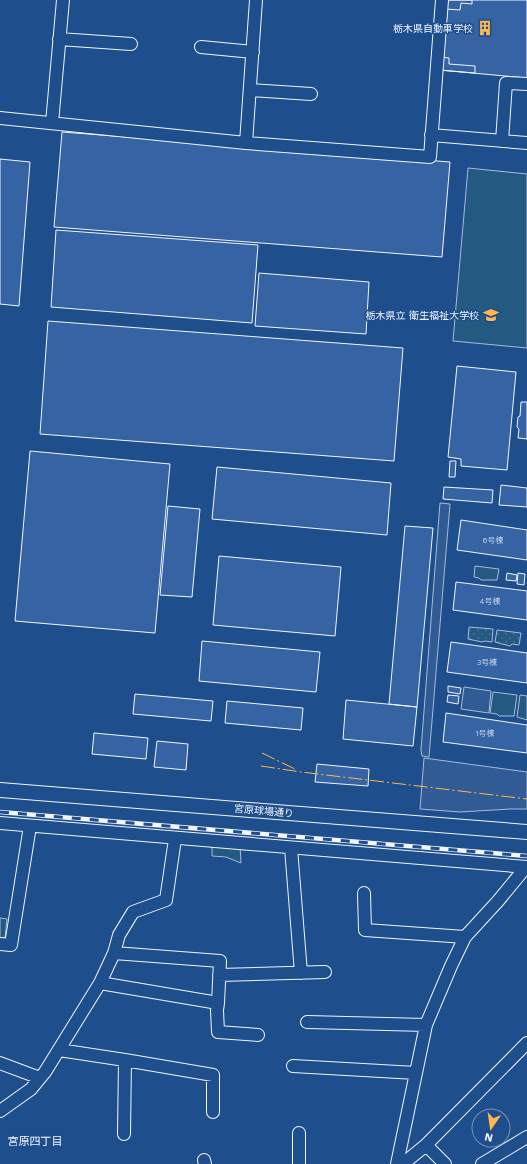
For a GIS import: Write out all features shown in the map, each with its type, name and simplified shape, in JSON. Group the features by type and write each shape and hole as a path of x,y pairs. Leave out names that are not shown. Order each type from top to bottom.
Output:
{"street":[{"path":"52,124 63,0"},
{"path":"246,143 256,0"},
{"path":"0,118 246,143 430,157 442,0"},
{"path":"59,39 130,44"},
{"path":"201,47 253,52"},
{"path":"502,141 506,83 527,84"},
{"path":"250,90 311,94"},
{"path":"431,134 527,143"},
{"name":"宮原球場通り","path":"0,790 527,832"},
{"path":"0,823 526,867"},
{"path":"0,944 10,944 30,826"},
{"path":"0,1111 31,1089 40,1078 100,983 114,953 118,935 133,912 166,900 175,838"},
{"path":"291,848 301,973"},
{"path":"397,1164 426,1025 450,966 466,937 526,867"},
{"path":"364,893 365,930 466,937"},
{"path":"114,953 220,961 217,1010 218,1032 258,1035"},
{"path":"219,976 325,972"},
{"path":"100,983 218,1003"},
{"path":"307,1022 426,1025"},
{"path":"403,1164 426,1146 527,1043"},
{"path":"58,1050 213,1075 213,1112"},
{"path":"124,1134 125,1060"},
{"path":"0,1063 40,1078"},
{"path":"293,1066 416,1073"},
{"path":"299,1133 299,1164"},
{"path":"482,1164 527,1137"},
{"path":"426,1146 445,1164"}],"shaded area":[{"path":"468,168 527,174 527,348 453,341"},
{"path":"440,503 450,504 429,757 422,756 421,750"},
{"path":"475,566 499,569 497,580 481,580 474,577"},
{"path":"469,627 493,629 492,642 482,642 468,639"},
{"path":"497,630 521,633 519,645 512,644 510,646 495,642"},
{"path":"464,687 491,691 489,713 461,709"},
{"path":"493,692 517,695 514,716 499,716 497,714 490,713"},
{"path":"520,695 527,696 527,720 517,717"},
{"path":"424,758 527,772 527,809 460,812 420,809"},
{"path":"212,843 240,846 241,863 226,857 212,856"},
{"path":"0,918 7,919 5,938 0,938"}],"building":[{"name":"栃木県自動車学校","path":"444,0 527,0 527,78 439,70"},
{"name":"栃木県自動車学校","path":"446,0 472,0 472,4 461,3 460,10 446,9"},
{"path":"440,57 449,58 449,64 475,66 475,73 439,70"},
{"path":"62,132 450,162 442,257 54,227"},
{"path":"0,159 30,162 19,306 0,304"},
{"path":"56,230 258,245 252,323 51,307"},
{"path":"259,273 369,282 366,334 255,326"},
{"path":"48,321 403,348 394,461 40,434"},
{"path":"457,366 516,372 507,470 461,466 461,459 448,457"},
{"path":"521,402 527,402 527,439 518,438 519,429 517,427 518,417 520,416"},
{"path":"30,451 170,464 155,633 15,621"},
{"path":"450,461 456,461 455,477 449,477"},
{"path":"217,467 391,483 387,535 212,519"},
{"path":"501,485 527,488 527,507 499,505"},
{"path":"444,487 493,490 492,503 443,499"},
{"path":"168,506 200,509 192,597 160,595"},
{"path":"461,520 527,530 527,560 457,550"},
{"path":"405,526 433,528 417,707 389,704"},
{"path":"219,556 341,567 335,636 213,625"},
{"path":"507,573 517,575 516,581 506,580"},
{"path":"518,573 525,574 524,585 517,584"},
{"path":"456,582 527,591 527,620 453,610"},
{"path":"202,641 320,652 316,692 199,681"},
{"path":"451,642 527,653 527,683 447,672"},
{"path":"448,686 461,688 460,694 448,692"},
{"path":"135,694 213,701 211,721 133,714"},
{"path":"448,695 459,696 458,704 447,702"},
{"path":"346,700 417,707 413,746 343,739"},
{"path":"227,701 303,708 301,730 225,723"},
{"path":"446,713 527,725 527,753 443,742"},
{"path":"94,733 148,738 146,759 92,754"},
{"path":"157,741 188,744 186,770 154,767"},
{"path":"317,764 369,769 368,786 315,782"}],"railway":[{"path":"0,812 527,856"}],"power":[{"path":"262,753 297,770"},
{"path":"261,766 527,799"}],"place":[{"name":"栃木県自動車学校","path":"485,28"},
{"name":"栃木県立 衛生福祉大学校","path":"491,315"}],"district":[{"name":"宮原四丁目","path":"35,1141"}]}
